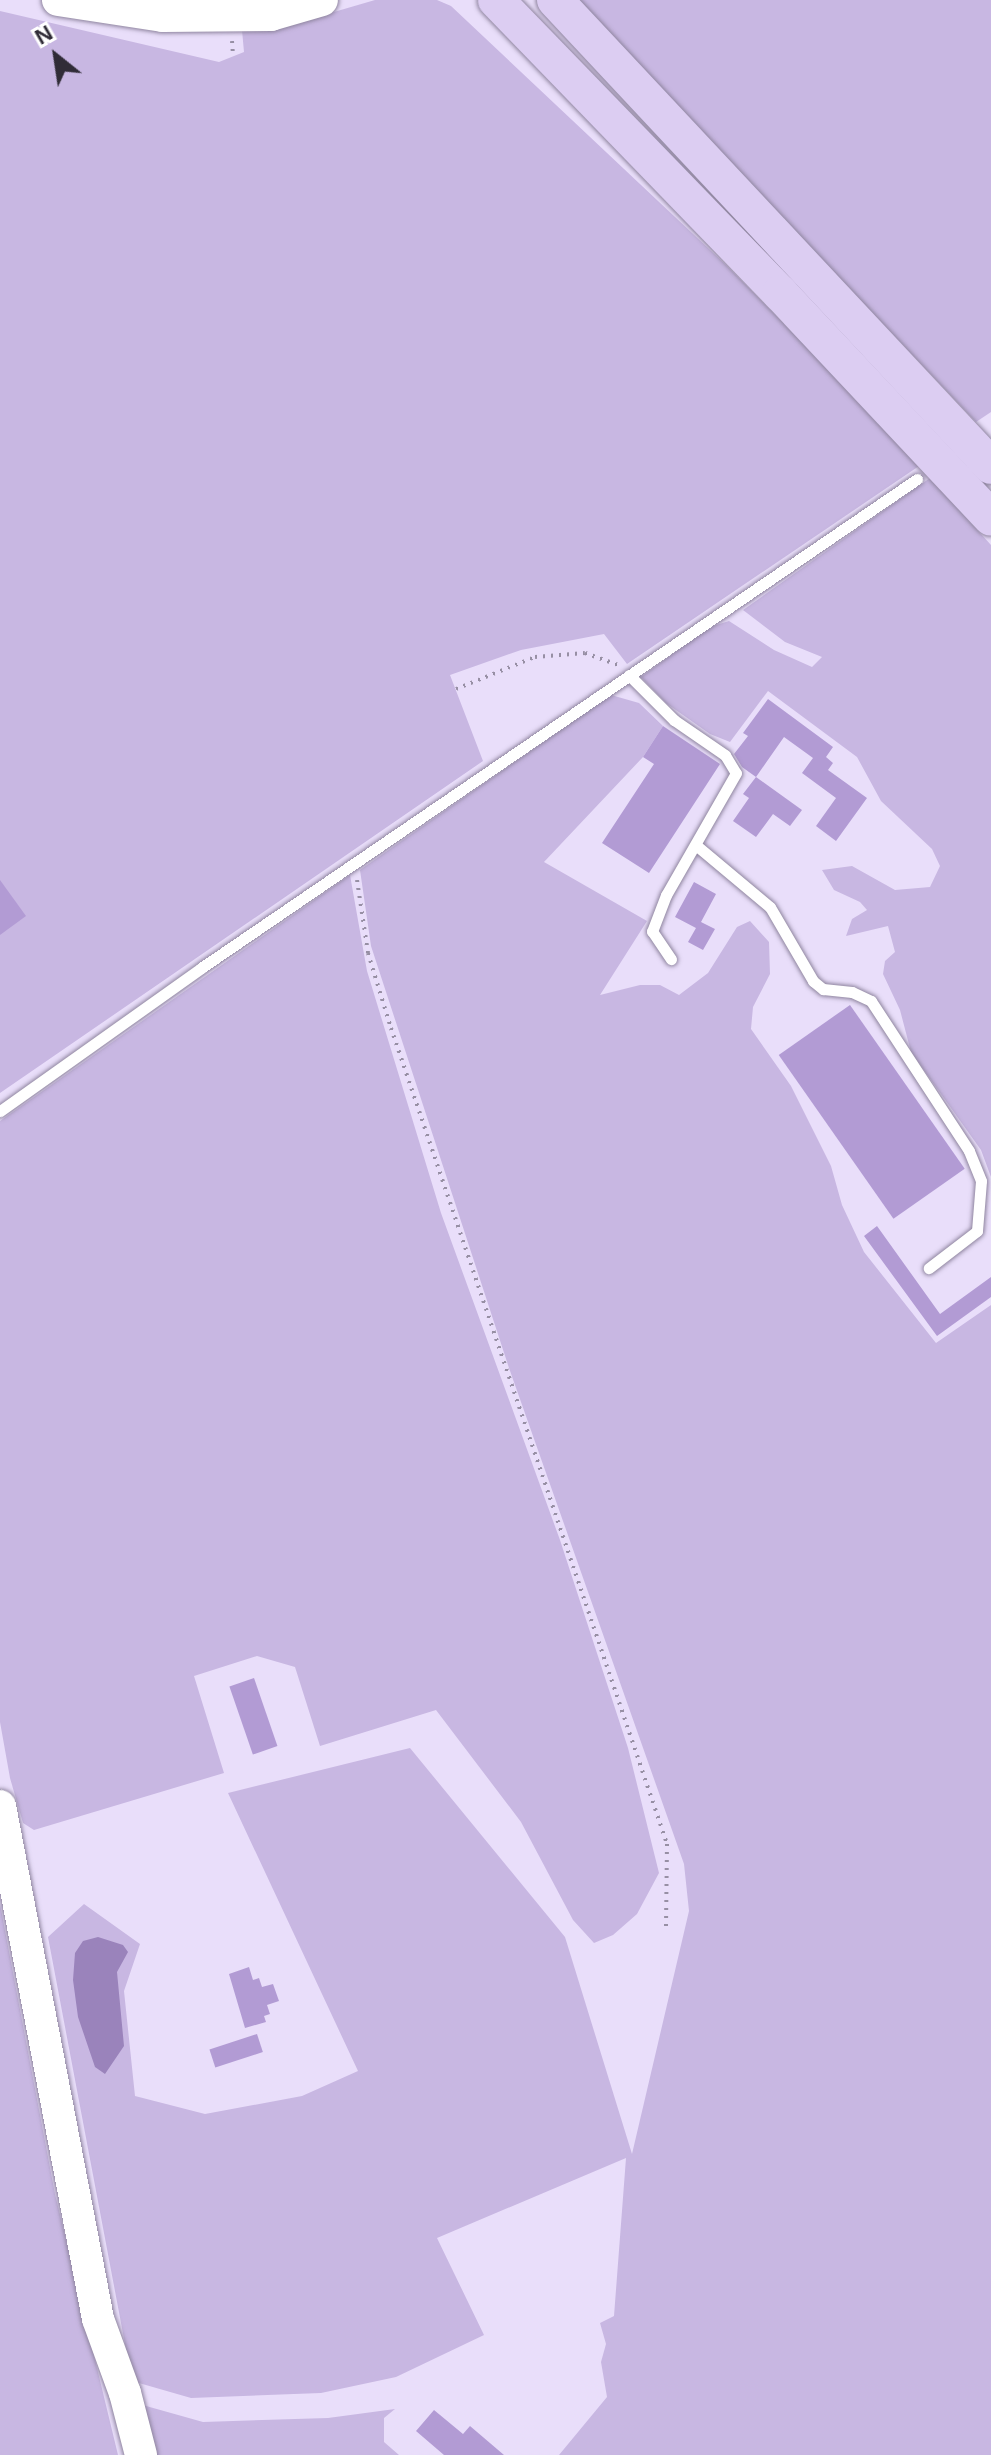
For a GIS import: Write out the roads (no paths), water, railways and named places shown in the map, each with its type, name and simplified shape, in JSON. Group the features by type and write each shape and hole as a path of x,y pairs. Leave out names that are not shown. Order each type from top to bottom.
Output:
{"main road":[{"path":"58,0 163,16 271,15 322,0"},
{"path":"496,0 780,293 991,518"},
{"path":"555,0 991,466"},
{"path":"0,1806 98,2319 125,2393 141,2455"}],"lane":[{"path":"0,1111 351,865 917,479"},
{"path":"629,675 674,720 725,755 736,773 697,846 666,895 652,931 671,959"},
{"path":"697,846 770,907 813,981 823,989 852,992 871,1001 969,1151 981,1181 977,1231 929,1268"}]}
